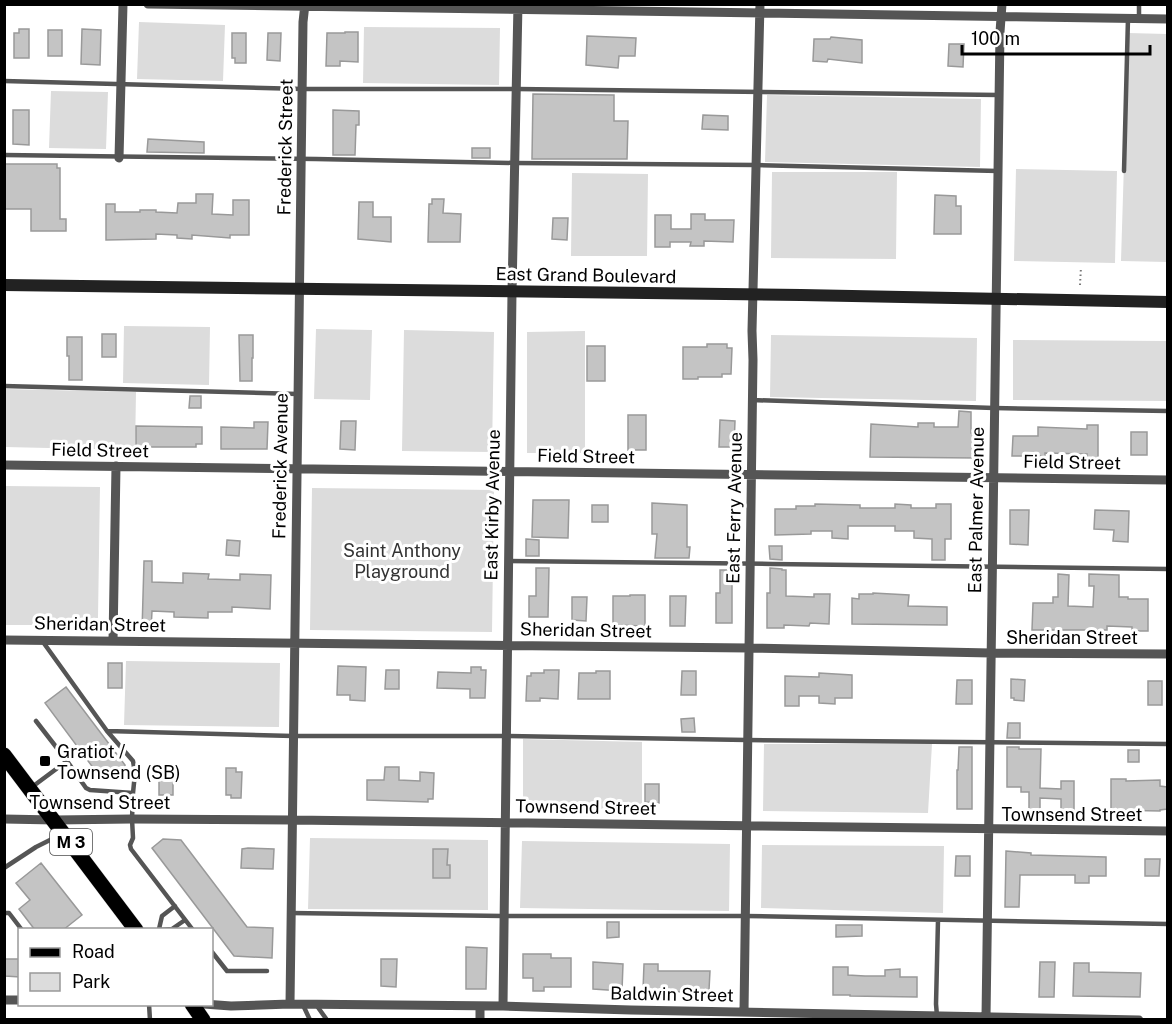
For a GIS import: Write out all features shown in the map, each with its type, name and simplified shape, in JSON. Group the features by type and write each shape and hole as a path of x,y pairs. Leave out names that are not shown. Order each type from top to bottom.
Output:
{"main road":[{"name":"East Grand Boulevard","path":"4,285 1167,302"},
{"name":"M 3","path":"4,755 135,928"},
{"path":"193,1006 203,1020"}],"street":[{"path":"119,158 123,4"},
{"path":"148,4 760,9 1167,19"},
{"name":"East Palmer Avenue","path":"986,1017 995,299 1002,4"},
{"name":"Frederick Street","path":"300,289 305,6"},
{"name":"East Kirby Avenue","path":"503,1006 505,735 518,7"},
{"name":"East Ferry Avenue","path":"744,1012 753,296 760,9"},
{"name":"Frederick Avenue","path":"295,643 300,289"},
{"name":"Field Street","path":"4,465 1167,480"},
{"path":"113,641 116,466"},
{"name":"Sheridan Street","path":"4,640 1167,654"},
{"path":"290,1004 295,643"},
{"name":"Townsend Street","path":"4,819 292,820 1167,831"},
{"name":"Baldwin Street","path":"213,1005 503,1006 631,1015 744,1012 780,1016 1139,1020"},
{"path":"480,1007 480,1020"}],"lane":[{"path":"1139,4 1139,18"},
{"path":"1124,171 1128,18"},
{"path":"4,81 303,89 517,89 999,95"},
{"path":"4,155 756,165 998,171"},
{"path":"4,386 298,394"},
{"path":"752,400 1167,411"},
{"path":"508,561 1167,569"},
{"path":"42,640 107,731 133,761 135,773 133,838 130,847 191,928"},
{"path":"36,721 86,788 133,793"},
{"path":"107,731 294,736 505,735 1167,744"},
{"path":"30,789 67,761"},
{"path":"4,868 36,847 64,833"},
{"path":"159,928 162,916 175,906"},
{"path":"4,913 9,913 20,928"},
{"path":"291,913 745,916 1167,924"},
{"path":"173,928 185,920"},
{"path":"934,1017 938,920"},
{"path":"213,953 227,971 267,971"},
{"path":"303,1005 310,1020"},
{"path":"317,1006 327,1020"}],"path":[{"path":"1080,285 1081,267"}],"green space":[{"path":"139,22 225,25 223,81 137,79"},
{"path":"364,27 500,28 499,85 363,83"},
{"path":"1128,33 1167,34 1167,262 1121,261"},
{"path":"51,91 108,92 106,149 49,148"},
{"path":"767,95 981,99 980,167 765,162"},
{"path":"1016,169 1117,171 1115,263 1014,261"},
{"path":"772,172 897,172 896,259 771,258"},
{"path":"572,173 648,174 647,256 571,256"},
{"path":"124,326 210,327 209,385 123,383"},
{"path":"316,329 372,330 370,400 314,399"},
{"path":"404,330 494,332 492,452 402,451"},
{"path":"585,331 585,453 527,453 527,332"},
{"path":"771,335 977,338 976,401 770,397"},
{"path":"1013,340 1167,341 1167,401 1013,400"},
{"path":"5,389 136,392 135,450 5,447"},
{"path":"5,486 100,487 96,625 5,625"},
{"name":"Saint Anthony Playground","path":"312,488 494,490 492,632 310,630"},
{"path":"126,661 280,663 279,727 124,725"},
{"path":"523,739 642,742 642,809 523,808"},
{"path":"764,744 932,744 928,813 763,811"},
{"path":"310,838 488,840 488,910 308,909"},
{"path":"522,841 730,844 729,911 520,908"},
{"path":"762,845 944,846 943,913 761,908"}],"building":[{"path":"19,29 29,29 29,58 14,58 14,33 19,33"},
{"path":"82,29 101,30 100,65 81,64"},
{"path":"48,30 62,30 62,56 48,56"},
{"path":"358,32 358,62 340,61 340,66 326,66 327,33"},
{"path":"232,33 246,33 246,63 235,63 235,58 232,58"},
{"path":"268,33 281,33 280,61 267,60"},
{"path":"587,36 636,38 635,56 619,56 618,68 586,65"},
{"path":"831,37 862,40 862,63 828,59 827,62 813,61 814,39 830,39"},
{"path":"949,44 964,44 963,67 948,66"},
{"path":"533,94 614,95 614,121 628,121 627,159 532,159"},
{"path":"13,110 29,110 29,145 13,144"},
{"path":"333,110 359,111 355,155 333,155"},
{"path":"703,115 728,116 728,130 702,129"},
{"path":"148,139 204,142 204,153 147,152"},
{"path":"472,148 490,148 490,158 472,158"},
{"path":"4,164 57,164 57,168 60,168 60,219 66,219 66,231 31,231 31,209 4,209"},
{"path":"196,194 213,194 212,214 233,215 233,200 249,200 249,235 230,235 230,238 192,235 192,239 177,238 177,235 156,234 156,239 106,240 106,204 115,204 115,212 156,210 156,212 177,213 178,203 196,203"},
{"path":"935,195 956,196 956,206 961,206 961,234 934,234"},
{"path":"432,199 444,199 443,213 461,214 460,242 428,242 429,204 432,204"},
{"path":"359,202 373,202 373,217 391,217 391,242 358,239"},
{"path":"691,214 705,214 705,220 734,220 733,242 704,241 704,246 690,246 691,242 670,242 670,247 655,247 655,215 671,215 671,229 691,229"},
{"path":"553,218 568,218 567,240 552,239"},
{"path":"102,334 116,334 116,357 102,357"},
{"path":"239,335 253,335 252,381 240,381"},
{"path":"67,337 82,337 82,380 69,380"},
{"path":"707,344 727,344 727,348 732,348 731,374 722,374 722,377 683,379 683,347 707,347"},
{"path":"587,346 605,346 605,381 587,381"},
{"path":"190,396 201,396 201,408 189,408"},
{"path":"959,411 971,412 971,433 976,433 976,458 870,457 871,424 918,427 918,423 934,423 934,427 958,427"},
{"path":"628,415 646,415 646,450 628,450"},
{"path":"720,420 735,421 734,447 719,447"},
{"path":"341,421 356,421 355,450 340,449"},
{"path":"254,422 268,422 267,449 221,449 221,427 254,428"},
{"path":"1087,425 1098,425 1098,458 1087,458 1087,454 1045,453 1045,456 1012,456 1013,436 1038,436 1038,427 1087,429"},
{"path":"136,426 202,427 202,444 196,444 196,447 136,447"},
{"path":"1131,432 1147,432 1147,455 1131,455"},
{"path":"533,500 569,500 568,538 532,537"},
{"path":"652,503 687,505 689,558 655,558 657,534 652,534"},
{"path":"815,504 895,508 895,504 911,505 911,508 936,508 936,504 951,504 951,539 945,539 945,560 932,560 932,539 914,538 914,531 895,531 895,526 848,526 848,539 832,538 832,531 775,535 775,509 796,509 796,506 815,506"},
{"path":"592,505 608,505 608,522 592,522"},
{"path":"1010,510 1029,510 1028,545 1010,544"},
{"path":"1095,510 1129,511 1128,542 1113,541 1114,530 1094,529"},
{"path":"526,539 539,540 539,556 526,556"},
{"path":"227,540 240,541 239,556 226,555"},
{"path":"769,546 782,546 782,560 770,559"},
{"path":"144,561 152,561 152,582 183,583 183,573 209,574 208,579 240,580 240,574 271,575 270,609 232,607 232,612 208,612 208,618 174,617 174,612 152,611 151,631 142,631"},
{"path":"536,568 549,568 548,617 529,617 529,596 536,596"},
{"path":"770,568 786,570 786,596 814,597 814,594 830,594 829,624 810,623 809,626 784,625 784,628 767,628"},
{"path":"720,570 732,570 732,623 716,623 716,593 720,593"},
{"path":"1058,574 1069,575 1068,606 1093,607 1094,586 1089,586 1089,574 1119,575 1119,597 1148,599 1148,631 1132,631 1132,627 1107,626 1107,630 1032,630 1033,603 1053,603 1053,597 1058,597"},
{"path":"859,594 909,595 908,606 947,607 947,625 852,624 852,598 859,599"},
{"path":"645,595 645,626 613,625 613,596"},
{"path":"670,596 686,596 685,626 670,626"},
{"path":"572,597 587,597 586,621 572,620"},
{"path":"108,663 122,663 122,688 108,688"},
{"path":"338,666 366,667 365,701 350,700 350,695 337,695"},
{"path":"471,667 481,667 481,670 486,670 485,698 470,698 470,689 437,688 438,672 471,673"},
{"path":"386,670 399,670 399,689 385,689"},
{"path":"544,670 559,670 558,699 540,698 540,701 526,701 527,676 531,676 531,673 544,673"},
{"path":"596,671 610,671 610,699 578,699 579,673 596,673"},
{"path":"682,671 696,671 696,695 681,695"},
{"path":"819,673 852,675 852,698 835,698 835,704 819,703 819,696 799,696 799,706 785,706 785,676 819,677"},
{"path":"1011,679 1025,680 1024,701 1011,698"},
{"path":"957,680 972,680 972,704 956,704"},
{"path":"1148,681 1162,681 1162,705 1148,705"},
{"path":"66,687 125,765 125,773 97,773 45,703"},
{"path":"694,718 695,732 682,732 681,719"},
{"path":"1008,723 1020,723 1020,738 1007,738"},
{"path":"959,747 972,747 972,809 957,809"},
{"path":"1007,747 1041,749 1040,788 1061,789 1061,781 1074,781 1074,810 1061,810 1061,799 1040,798 1040,813 1029,813 1029,792 1021,792 1021,787 1007,787"},
{"path":"1128,750 1139,750 1139,762 1128,762"},
{"path":"159,765 173,766 173,795 159,795"},
{"path":"385,767 399,767 399,780 420,781 420,772 434,773 433,799 428,799 428,802 367,800 367,780 384,780"},
{"path":"226,768 236,768 236,772 242,772 241,798 231,798 231,795 226,795"},
{"path":"1111,779 1160,780 1160,786 1167,787 1167,809 1160,811 1111,810"},
{"path":"645,784 659,784 659,803 645,802"},
{"path":"163,839 181,840 247,927 273,928 272,958 234,956 152,848"},
{"path":"242,849 274,849 273,869 241,868"},
{"path":"433,849 448,849 447,865 450,865 450,878 433,878"},
{"path":"1006,851 1031,853 1031,855 1106,857 1106,876 1089,876 1089,883 1075,883 1075,875 1020,875 1019,907 1005,907"},
{"path":"956,856 970,856 970,876 955,876"},
{"path":"1145,859 1160,859 1159,876 1145,876"},
{"path":"41,863 82,915 66,928 33,928 19,909 30,900 16,883"},
{"path":"607,922 619,922 619,937 607,938"},
{"path":"836,925 862,925 862,936 836,937"},
{"path":"466,947 487,948 486,989 466,989"},
{"path":"523,954 551,954 551,958 571,958 571,987 544,987 544,991 533,991 533,978 523,978"},
{"path":"5,959 18,959 18,977 5,976"},
{"path":"381,959 397,959 396,987 381,986"},
{"path":"593,962 623,964 622,991 593,989"},
{"path":"1040,962 1055,962 1054,997 1039,997"},
{"path":"1074,963 1089,963 1089,972 1141,973 1140,997 1073,996"},
{"path":"644,964 658,964 658,971 710,971 709,990 685,992 643,990"},
{"path":"833,967 848,967 848,975 865,976 885,976 885,970 900,969 900,977 917,977 917,997 833,995"}],"place":[{"name":"Gratiot / Townsend (SB)","path":"45,761"}]}
